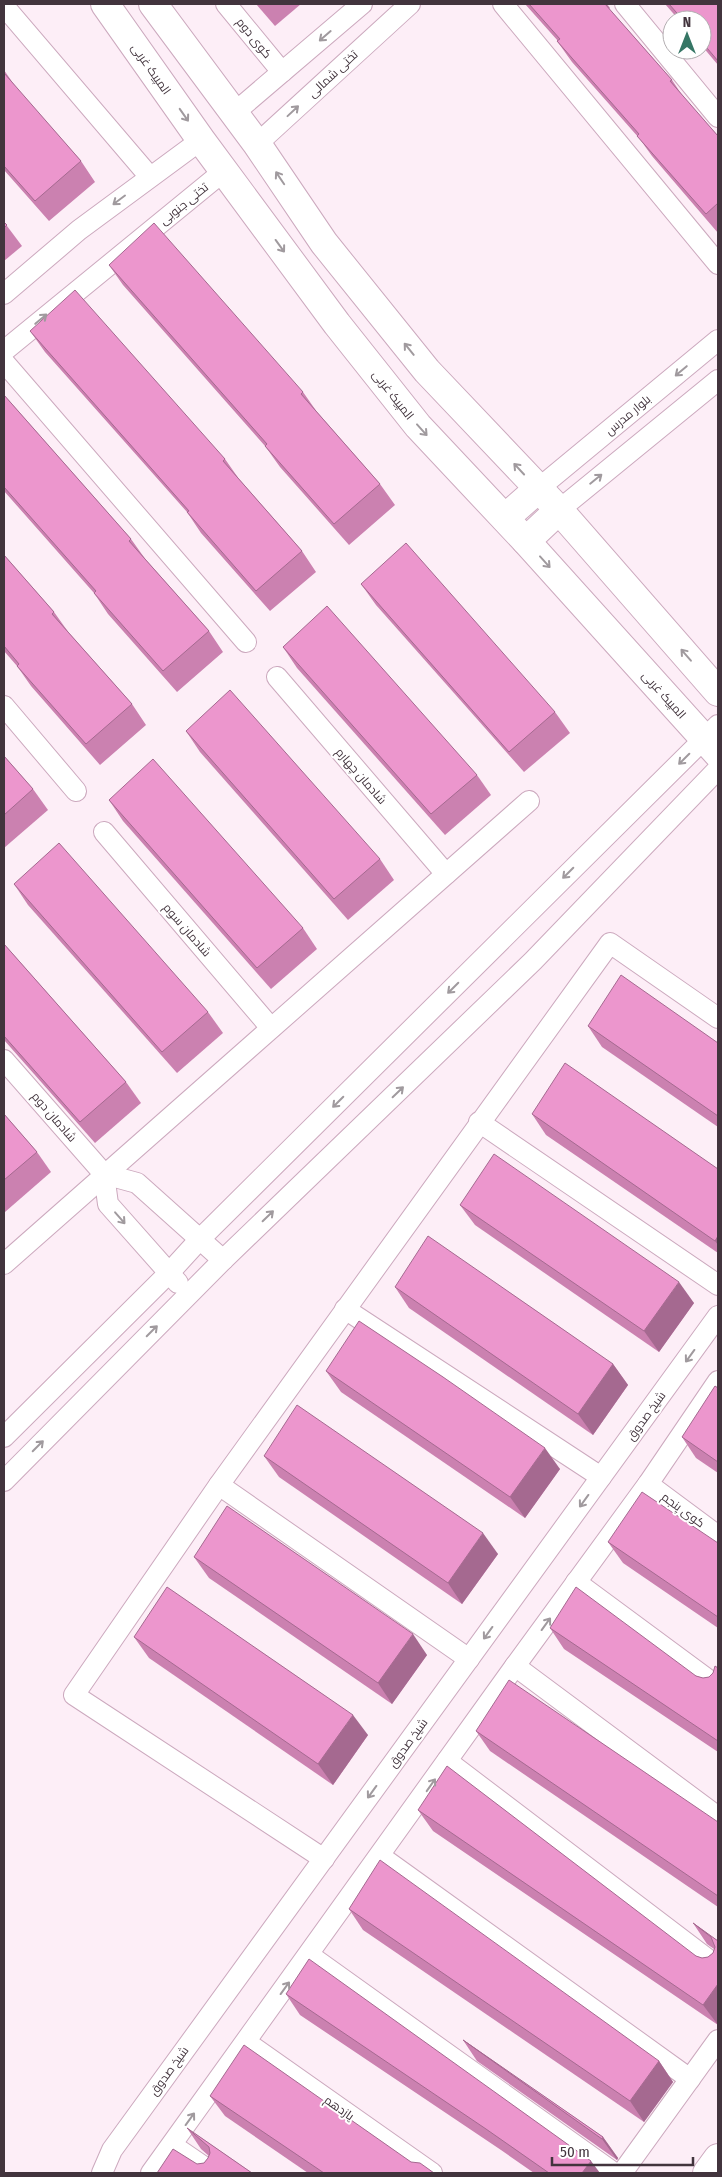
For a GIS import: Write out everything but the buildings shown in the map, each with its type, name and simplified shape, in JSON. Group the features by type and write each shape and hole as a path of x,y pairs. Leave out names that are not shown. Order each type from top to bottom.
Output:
{"street":[{"name":"المپیک غربی","path":"105,4 201,140 337,324 412,419 713,739"},
{"path":"152,4 257,144 324,243 427,371 558,510 718,692"},
{"name":"کوی دوم","path":"226,4 282,72"},
{"path":"4,294 79,230 201,140 362,4"},
{"name":"تختی شمالی","path":"257,144 410,4"},
{"path":"504,4 718,264"},
{"path":"625,4 718,117"},
{"path":"4,6 150,177"},
{"path":"224,171 257,144"},
{"name":"تختی جنوبی","path":"4,350 224,171"},
{"name":"بلوار مدرس","path":"538,489 718,340"},
{"path":"4,362 246,642"},
{"path":"526,541 558,510 718,380"},
{"path":"505,518 538,489"},
{"name":"شادمان چهارم","path":"277,677 446,874"},
{"path":"4,706 76,791"},
{"path":"4,1437 169,1273 200,1239 713,739"},
{"path":"4,1481 188,1294 534,961 718,769"},
{"path":"4,1264 529,801"},
{"name":"شادمان سوم","path":"104,832 271,1028"},
{"path":"324,1859 74,1695 219,1485 479,1122 610,943 718,1018"},
{"name":"شادمان دوم","path":"4,1060 104,1174"},
{"path":"479,1122 718,1285"},
{"path":"104,1174 137,1183 223,1260"},
{"path":"104,1174 108,1204 188,1294"},
{"path":"345,1309 601,1477"},
{"name":"شیخ صدوق","path":"102,2173 112,2150 718,1316"},
{"path":"151,2173 716,1390"},
{"name":"کوی پنجم","path":"648,1484 718,1536"},
{"path":"219,1485 469,1659"},
{"path":"576,1582 718,1687"},
{"path":"515,1666 718,1816"},
{"path":"447,1761 718,1967"},
{"path":"380,1856 690,2079"},
{"path":"309,1955 614,2173"},
{"path":"622,2173 718,2040"},
{"name":"یازدهم","path":"246,2042 432,2173"},
{"path":"172,2145 213,2173"},
{"path":"707,2173 718,2158"}]}
